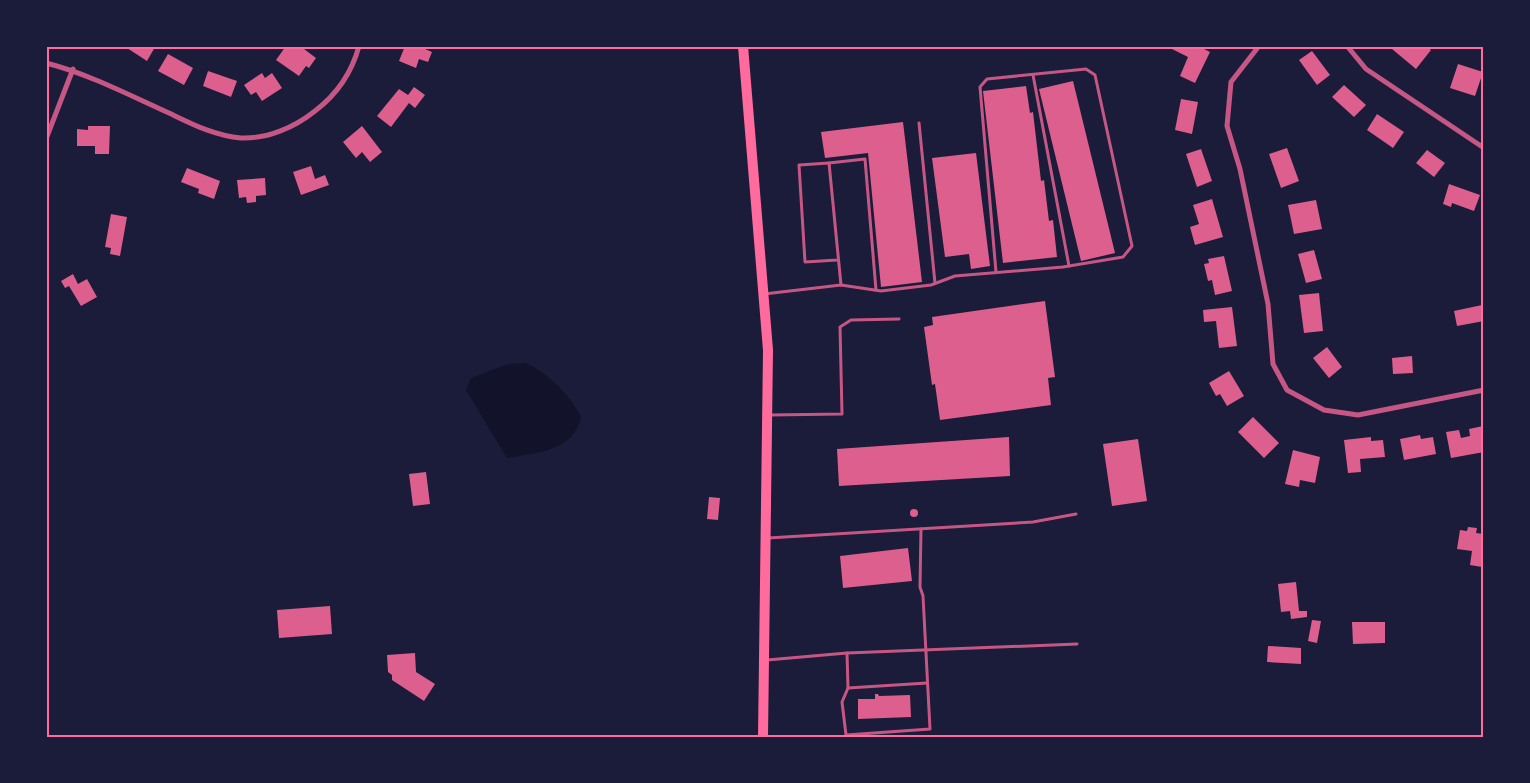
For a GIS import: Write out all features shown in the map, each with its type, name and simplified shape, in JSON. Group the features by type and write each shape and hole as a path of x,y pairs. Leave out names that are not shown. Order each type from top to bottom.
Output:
{"main road":[{"path":"743,46 768,350 763,737"}],"street":[{"path":"46,63 73,69 201,129 242,138 280,132 305,119 327,102 342,83 356,59 359,46"},
{"path":"1259,46 1231,82 1227,126 1240,169 1268,304 1273,364 1288,390 1324,410 1358,415 1484,390"},
{"path":"1347,46 1366,69 1484,148"},
{"path":"46,139 73,69"}],"lane":[{"path":"764,294 841,285 876,290 935,283 954,276 1069,266 1123,257 1132,246 1095,75 1086,69 987,79 980,87 996,272"},
{"path":"1033,75 1069,266"},
{"path":"919,123 935,283"},
{"path":"838,260 805,262 799,165 865,159 876,290"},
{"path":"829,163 841,285"},
{"path":"767,415 842,414 840,327 851,320 899,319"},
{"path":"765,538 1033,522 1076,514"},
{"path":"847,653 848,688 842,702 846,735 930,729 923,596 920,587 921,529"},
{"path":"764,660 847,653 1077,644"},
{"path":"848,688 928,683"}],"shaded area":[{"path":"526,363 543,373 557,385 570,399 581,416 577,428 571,437 563,443 542,452 507,458 466,390 471,378 508,364"}],"building":[{"path":"128,46 155,47 147,61 127,48"},
{"path":"286,46 300,46 316,58 309,68 306,66 299,76 276,60"},
{"path":"405,46 418,46 432,52 428,62 419,59 416,68 399,61"},
{"path":"1174,46 1198,46 1210,52 1195,83 1180,76 1188,57 1172,49"},
{"path":"1395,46 1426,46 1431,50 1416,69 1392,49"},
{"path":"1312,51 1330,75 1317,85 1299,60"},
{"path":"168,54 193,68 184,85 158,71"},
{"path":"1458,64 1483,72 1475,96 1450,88"},
{"path":"208,71 237,81 231,97 203,86"},
{"path":"262,73 265,78 272,73 282,88 262,101 256,92 251,95 244,85"},
{"path":"1073,81 1115,253 1081,261 1039,89"},
{"path":"1344,85 1366,105 1354,117 1332,97"},
{"path":"1026,86 1030,113 1033,112 1041,181 1044,180 1049,221 1053,220 1057,257 1003,263 983,91"},
{"path":"414,87 425,95 415,108 409,103 391,127 377,116 399,89 408,95"},
{"path":"1181,99 1198,102 1192,134 1175,130"},
{"path":"1377,114 1404,132 1393,148 1367,130"},
{"path":"903,122 922,282 881,287 868,153 825,158 821,132"},
{"path":"88,126 110,126 109,154 95,154 95,146 77,146 77,129 88,130"},
{"path":"362,126 382,152 370,162 362,152 356,158 343,142"},
{"path":"1287,148 1299,181 1281,188 1269,154"},
{"path":"1201,149 1212,181 1197,187 1186,154"},
{"path":"1427,150 1445,163 1434,177 1416,163"},
{"path":"976,153 990,266 971,269 969,254 945,257 932,158"},
{"path":"311,166 315,179 325,175 329,185 301,195 293,172"},
{"path":"187,168 220,181 214,199 198,193 199,189 181,182"},
{"path":"265,178 266,195 256,196 256,202 247,203 246,197 239,198 237,180"},
{"path":"1449,184 1480,195 1474,211 1452,203 1451,207 1443,204"},
{"path":"1212,199 1223,237 1195,245 1190,227 1199,224 1193,205"},
{"path":"1316,200 1322,229 1294,234 1288,205"},
{"path":"111,214 127,217 120,256 110,254 111,248 105,247"},
{"path":"1314,250 1322,279 1306,283 1298,254"},
{"path":"1224,256 1232,291 1215,295 1212,280 1208,281 1204,264 1209,263 1208,259"},
{"path":"73,274 78,284 87,279 97,297 81,306 69,286 65,288 61,281"},
{"path":"1319,293 1323,331 1304,333 1299,295"},
{"path":"1045,301 1055,377 1048,378 1051,405 940,420 935,384 932,385 924,327 933,325 932,317"},
{"path":"1482,305 1484,321 1457,326 1454,311"},
{"path":"1232,307 1237,346 1219,348 1216,321 1204,322 1203,310"},
{"path":"1327,347 1342,367 1329,378 1313,358"},
{"path":"1412,356 1413,373 1393,374 1392,358"},
{"path":"1229,371 1244,396 1227,406 1220,394 1216,396 1209,383"},
{"path":"1253,417 1279,443 1264,458 1238,432"},
{"path":"1483,426 1484,452 1451,458 1446,432 1459,430 1461,438 1470,436 1469,429"},
{"path":"1420,435 1421,439 1433,437 1436,454 1404,460 1400,439"},
{"path":"1009,437 1010,476 839,486 837,449"},
{"path":"1371,437 1371,441 1383,440 1385,457 1360,459 1361,472 1348,473 1344,440"},
{"path":"1138,439 1147,501 1112,506 1103,444"},
{"path":"1293,450 1320,457 1315,483 1300,480 1299,487 1285,484"},
{"path":"426,472 430,504 413,506 409,474"},
{"path":"709,497 720,498 718,520 707,519"},
{"path":"914,509 918,513 914,517 910,513"},
{"path":"1468,527 1477,528 1476,533 1484,534 1482,567 1470,565 1472,551 1457,549 1460,530 1467,531"},
{"path":"908,548 912,581 843,588 840,556"},
{"path":"1296,582 1299,611 1307,611 1307,617 1291,619 1290,611 1281,612 1278,584"},
{"path":"330,606 332,634 279,638 277,610"},
{"path":"1312,620 1321,621 1317,643 1308,641"},
{"path":"1352,622 1385,622 1385,643 1353,644"},
{"path":"1268,646 1301,648 1301,664 1267,662"},
{"path":"415,653 416,672 435,684 424,701 392,680 392,675 388,672 387,655"},
{"path":"875,694 879,696 910,695 911,717 858,719 858,699 875,699"}]}
